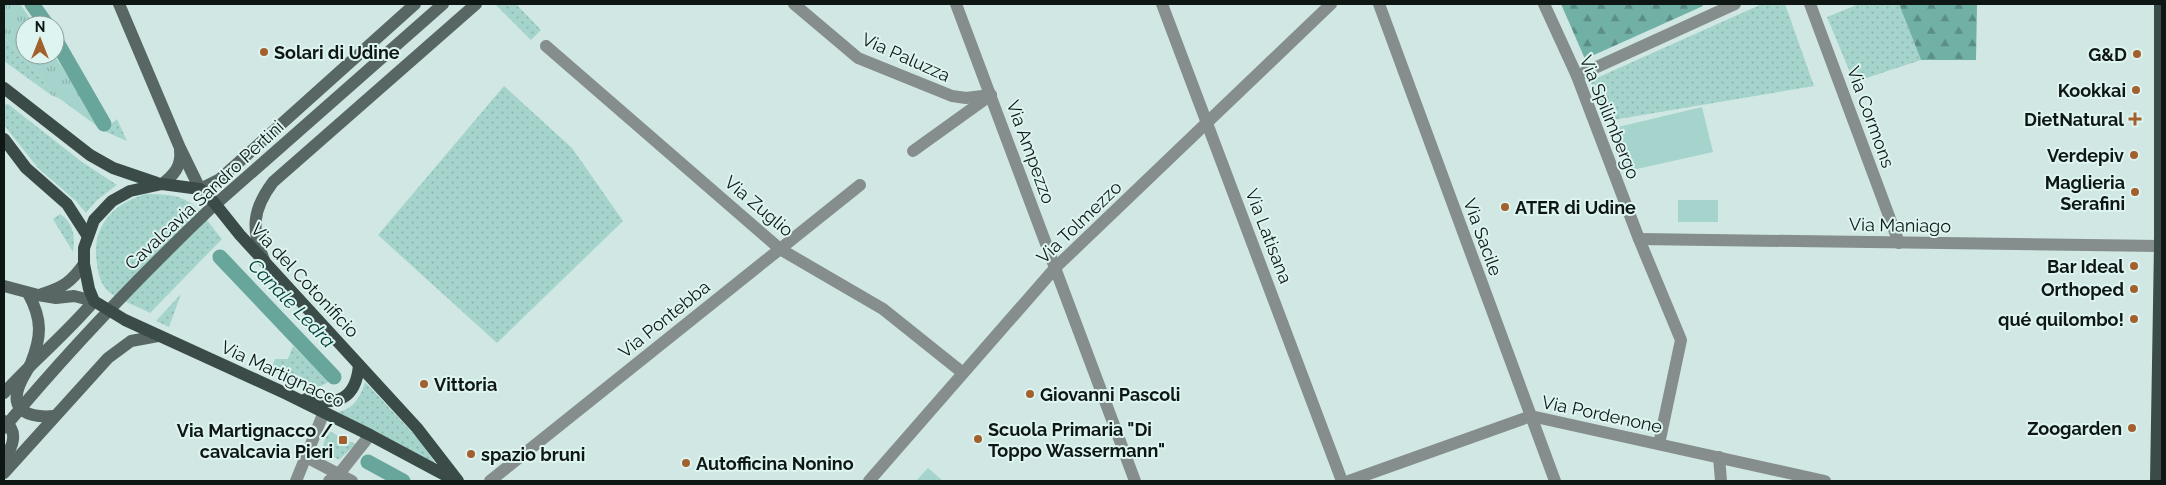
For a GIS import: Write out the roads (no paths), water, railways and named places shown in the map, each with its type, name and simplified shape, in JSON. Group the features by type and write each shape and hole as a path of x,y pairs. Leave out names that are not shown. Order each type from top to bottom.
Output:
{"main road":[{"name":"Via del Cotonificio","path":"119,4 180,148 200,189 417,428"},
{"path":"7,94 98,160 113,168 162,184 200,189 220,179 415,4"},
{"name":"Cavalcavia Sandro Pertini","path":"4,428 49,373 208,210 443,4"},
{"path":"264,260 254,230 258,211 270,186 476,4"},
{"path":"2156,481 2160,246 2160,4"},
{"path":"266,137 291,166"},
{"path":"4,139 26,168 67,204 87,235"},
{"path":"4,393 31,364 73,326 94,301 89,289 84,264 84,248 87,235 94,220 112,200 130,191 162,184 177,170 180,160 180,148"},
{"path":"54,416 28,414 23,411 18,402 20,383 31,364 37,347 38,316 33,294 66,285 75,277 84,264"},
{"name":"Via Martignacco","path":"4,286 56,298 74,296 94,301 125,320 287,394 457,481"},
{"path":"4,473 54,416 119,348 131,341 158,336"},
{"path":"287,394 324,402 340,400 355,388 359,365"},
{"path":"4,422 9,425 14,438 4,459"},
{"name":"Via Martignacco","path":"417,428 457,481"}],"street":[{"name":"Via Paluzza","path":"794,4 858,58 952,96 966,98 991,96"},
{"name":"Via Ampezzo","path":"956,4 1135,481"},
{"name":"Via Latisana","path":"1162,4 1342,481"},
{"name":"Via Tolmezzo","path":"869,481 1056,267 1331,4"},
{"name":"Via Sacile","path":"1379,4 1555,481"},
{"name":"Via Spilimbergo","path":"1544,4 1577,76 1639,239 1681,340 1659,444"},
{"path":"1577,76 1735,4"},
{"name":"Via Cormons","path":"1810,4 1899,243"},
{"name":"Via Zuglio","path":"546,46 780,249 883,309 963,373"},
{"path":"913,151 991,96"},
{"name":"Via Pontebba","path":"490,481 860,186"},
{"name":"Via Maniago","path":"1639,239 2160,246"},
{"path":"296,481 324,412"},
{"name":"Via Pordenone","path":"1349,481 1531,416 1825,481"},
{"path":"334,478 370,435"},
{"path":"306,457 334,478 352,481"},
{"path":"1719,457 1721,481"}],"waterway":[{"name":"Canale Ledra","path":"32,4 40,15"},
{"name":"Canale Ledra","path":"65,56 104,124"},
{"name":"Canale Ledra","path":"220,257 334,377"},
{"name":"Canale Ledra","path":"368,462 403,481"}],"place":[{"name":"Solari di Udine","path":"264,52"},
{"name":"G&D","path":"2137,54"},
{"name":"Kookkai","path":"2136,90"},
{"name":"DietNatural","path":"2135,119"},
{"name":"Verdepiv","path":"2134,155"},
{"name":"Maglieria Serafini","path":"2135,192"},
{"name":"ATER di Udine","path":"1505,207"},
{"name":"Bar Ideal","path":"2134,266"},
{"name":"Orthoped","path":"2134,289"},
{"name":"qué quilombo!","path":"2134,319"},
{"name":"Vittoria","path":"424,384"},
{"name":"Giovanni Pascoli","path":"1030,394"},
{"name":"Zoogarden","path":"2132,428"},
{"name":"Scuola Primaria \"Di Toppo Wassermann\"","path":"978,439"},
{"name":"Via Martignacco / cavalcavia Pieri","path":"343,440"},
{"name":"spazio bruni","path":"471,454"},
{"name":"Autofficina Nonino","path":"686,463"}]}
